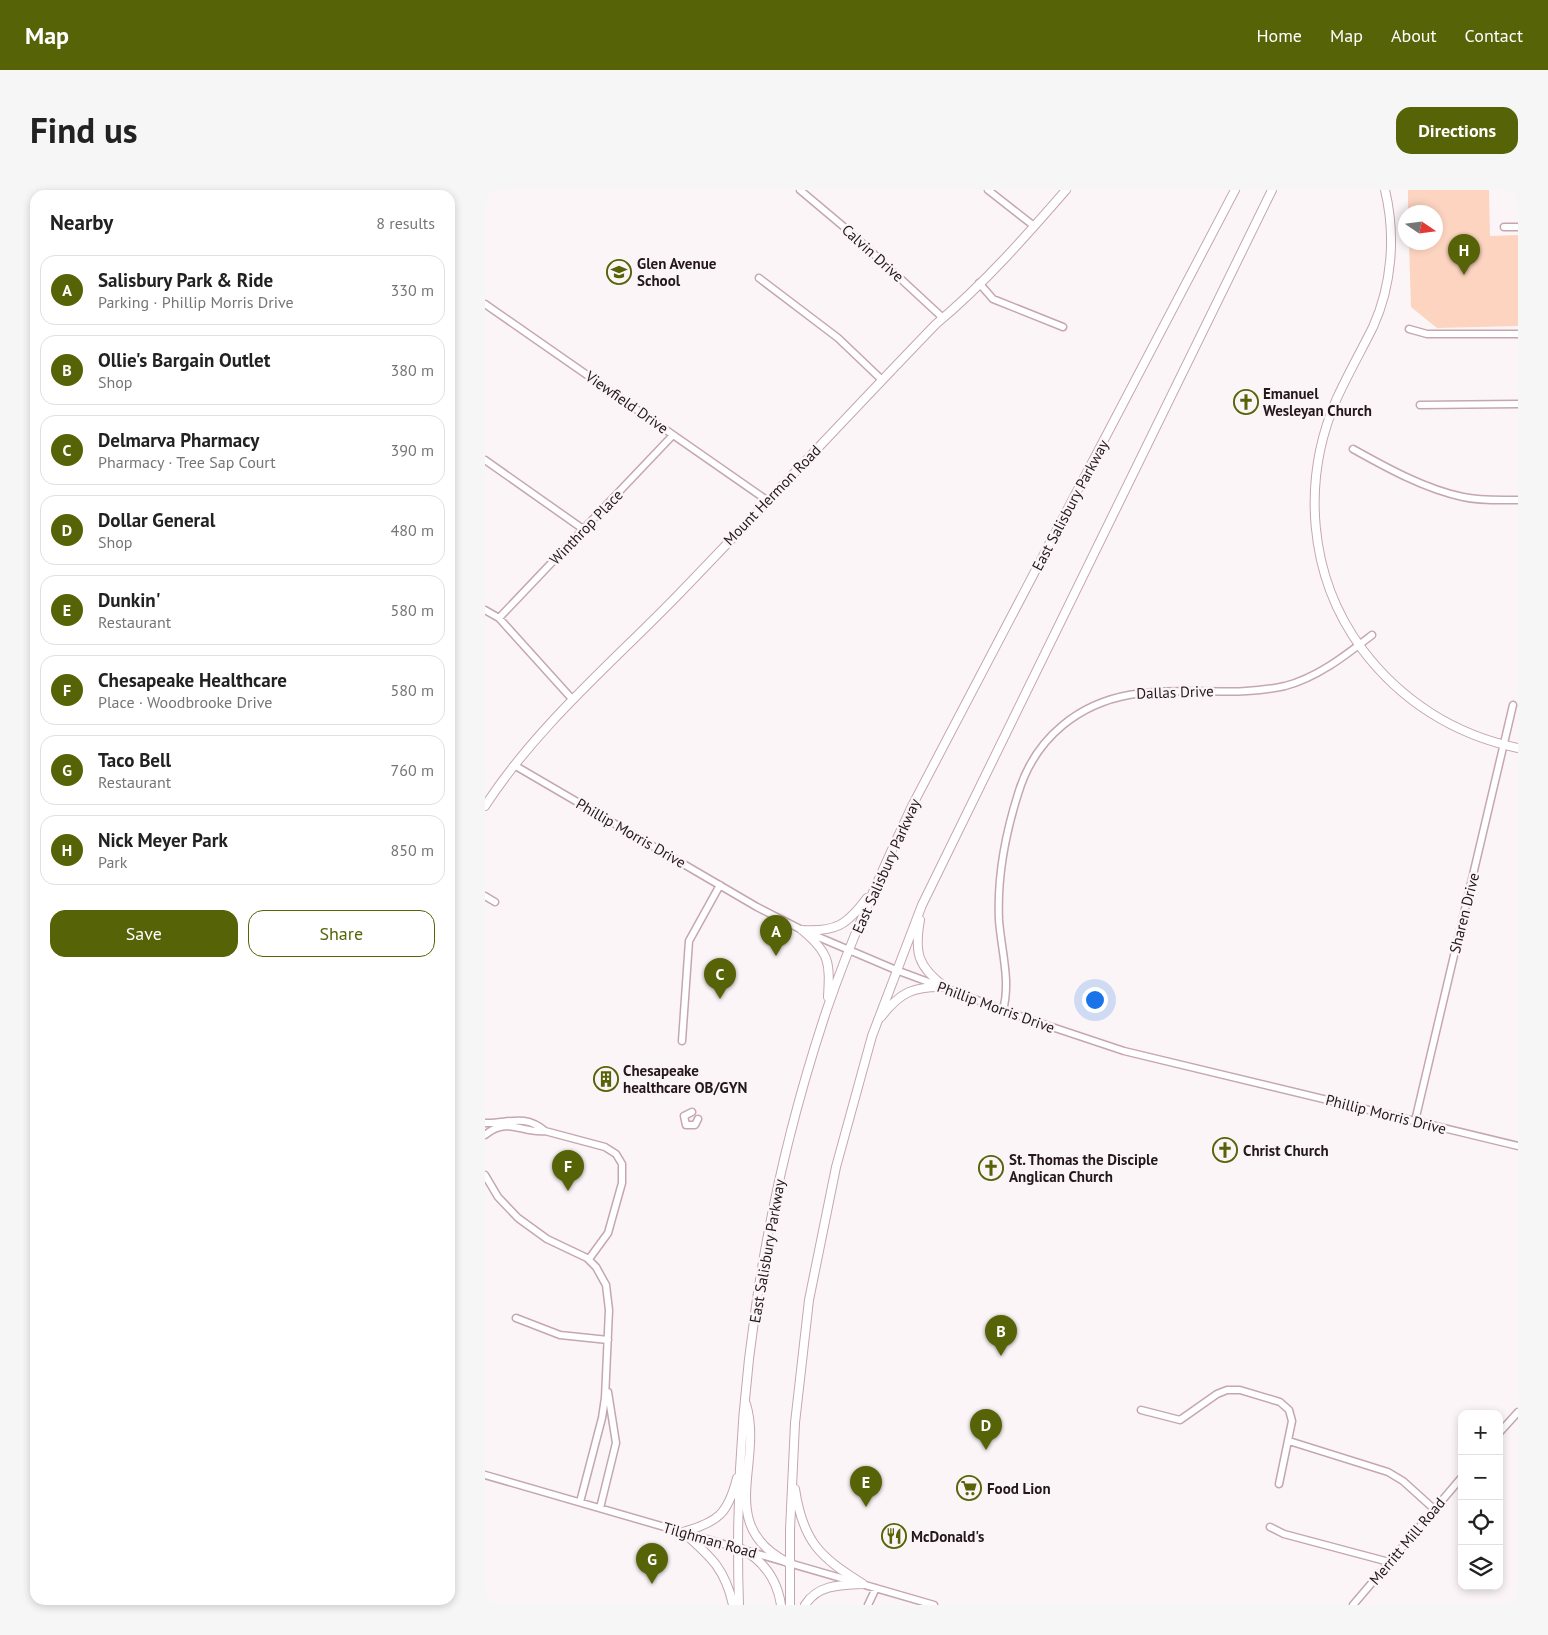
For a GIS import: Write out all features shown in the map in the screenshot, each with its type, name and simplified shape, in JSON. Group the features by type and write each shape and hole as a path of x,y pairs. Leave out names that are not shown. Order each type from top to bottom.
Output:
{"main road":[{"name":"Mount Hermon Road","path":"486,802 514,765 573,700 768,501 882,380 979,283 1066,190"},
{"name":"East Salisbury Parkway","path":"739,1605 738,1547 741,1462 745,1400 756,1310 774,1208 798,1106 828,1008 874,888 912,806 1235,190"},
{"path":"1385,190 1391,238 1386,287 1373,326 1342,386 1328,420 1320,448 1315,486 1315,530 1326,578 1342,617 1359,645 1389,680 1425,710 1460,730 1505,746 1518,748"},
{"path":"790,1605 789,1563 792,1473 800,1366 818,1253 845,1129 877,1022 922,905 1271,191"},
{"path":"802,930 825,931 840,926 855,914 874,888"},
{"path":"922,905 917,943 918,953 925,969 945,987"},
{"path":"802,930 818,944 829,963 828,1008"},
{"path":"877,1022 891,1005 904,994 921,987 945,987"},
{"path":"745,1400 751,1418 747,1486 749,1518 762,1546 789,1563"},
{"path":"683,1532 711,1523 723,1513 731,1496 741,1462"},
{"path":"792,1473 799,1516 814,1544 835,1566 863,1584"},
{"path":"683,1532 703,1549 718,1566 724,1575 733,1605"},
{"path":"738,1547 754,1556 762,1564 778,1590 781,1605"},
{"path":"805,1605 819,1591 830,1586 863,1584"}],"street":[{"name":"Calvin Drive","path":"800,190 850,232 943,318"},
{"path":"988,190 1034,226"},
{"path":"1504,227 1518,227"},
{"path":"759,278 838,338 882,380"},
{"path":"979,283 993,299 1063,326"},
{"name":"Viewfield Drive","path":"485,304 768,501"},
{"path":"1409,329 1427,334 1518,334"},
{"path":"1420,406 1518,404"},
{"name":"Winthrop Place","path":"499,618 673,435"},
{"path":"1353,449 1404,475 1448,493 1471,499 1518,500"},
{"path":"485,460 583,529"},
{"path":"485,610 499,618 573,700"},
{"name":"Dallas Drive","path":"1003,1010 1006,988 999,895 1003,849 1023,779 1035,756 1051,737 1068,721 1089,708 1121,696 1152,691 1247,690 1293,684 1318,672 1372,635"},
{"name":"Sharen Drive","path":"1415,1121 1505,746 1513,704"},
{"name":"Phillip Morris Drive","path":"514,765 720,885 802,930 896,970 1003,1010 1124,1051 1518,1146"},
{"path":"682,1041 689,941 720,885"},
{"path":"485,896 495,902"},
{"path":"692,1112 684,1116 686,1125 693,1126 698,1119"},
{"path":"485,1123 516,1120 540,1126 545,1131"},
{"path":"485,1135 494,1129 510,1126 538,1132 545,1131 607,1148 616,1154 622,1164 622,1183 608,1233 589,1259"},
{"path":"485,1175 498,1197 518,1218 533,1230 589,1259 600,1272 608,1292 608,1340 602,1418 580,1502"},
{"path":"516,1318 560,1335 608,1340"},
{"path":"600,1508 616,1443 606,1382"},
{"path":"1141,1410 1180,1420 1222,1391 1240,1390 1280,1402 1289,1410 1292,1421 1279,1484"},
{"path":"1503,1429 1518,1412"},
{"path":"1289,1441 1388,1472 1403,1482 1434,1509"},
{"name":"Tilghman Road","path":"485,1475 935,1605"},
{"name":"Merritt Mill Road","path":"1353,1605 1458,1481"},
{"path":"1270,1528 1284,1534 1389,1562"},
{"path":"868,1605 877,1588"}],"shaded area":[{"path":"1408,190 1489,190 1490,236 1518,235 1518,326 1437,328 1411,307 1409,250 1443,250 1443,205 1408,205"}],"place":[{"name":"Glen Avenue School","path":"619,272"},
{"name":"Nick Meyer Park","path":"1464,275"},
{"name":"Emanuel Wesleyan Church","path":"1246,402"},
{"name":"Salisbury Park & Ride","path":"776,956"},
{"name":"Delmarva Pharmacy","path":"720,999"},
{"name":"Chesapeake healthcare OB/GYN","path":"606,1079"},
{"name":"Christ Church","path":"1225,1150"},
{"name":"St. Thomas the Disciple Anglican Church","path":"991,1168"},
{"name":"Chesapeake Healthcare","path":"568,1191"},
{"name":"Ollie's Bargain Outlet","path":"1001,1356"},
{"name":"Dollar General","path":"986,1450"},
{"name":"Food Lion","path":"969,1488"},
{"name":"Dunkin'","path":"866,1507"},
{"name":"McDonald's","path":"894,1536"},
{"name":"Taco Bell","path":"652,1584"}]}
